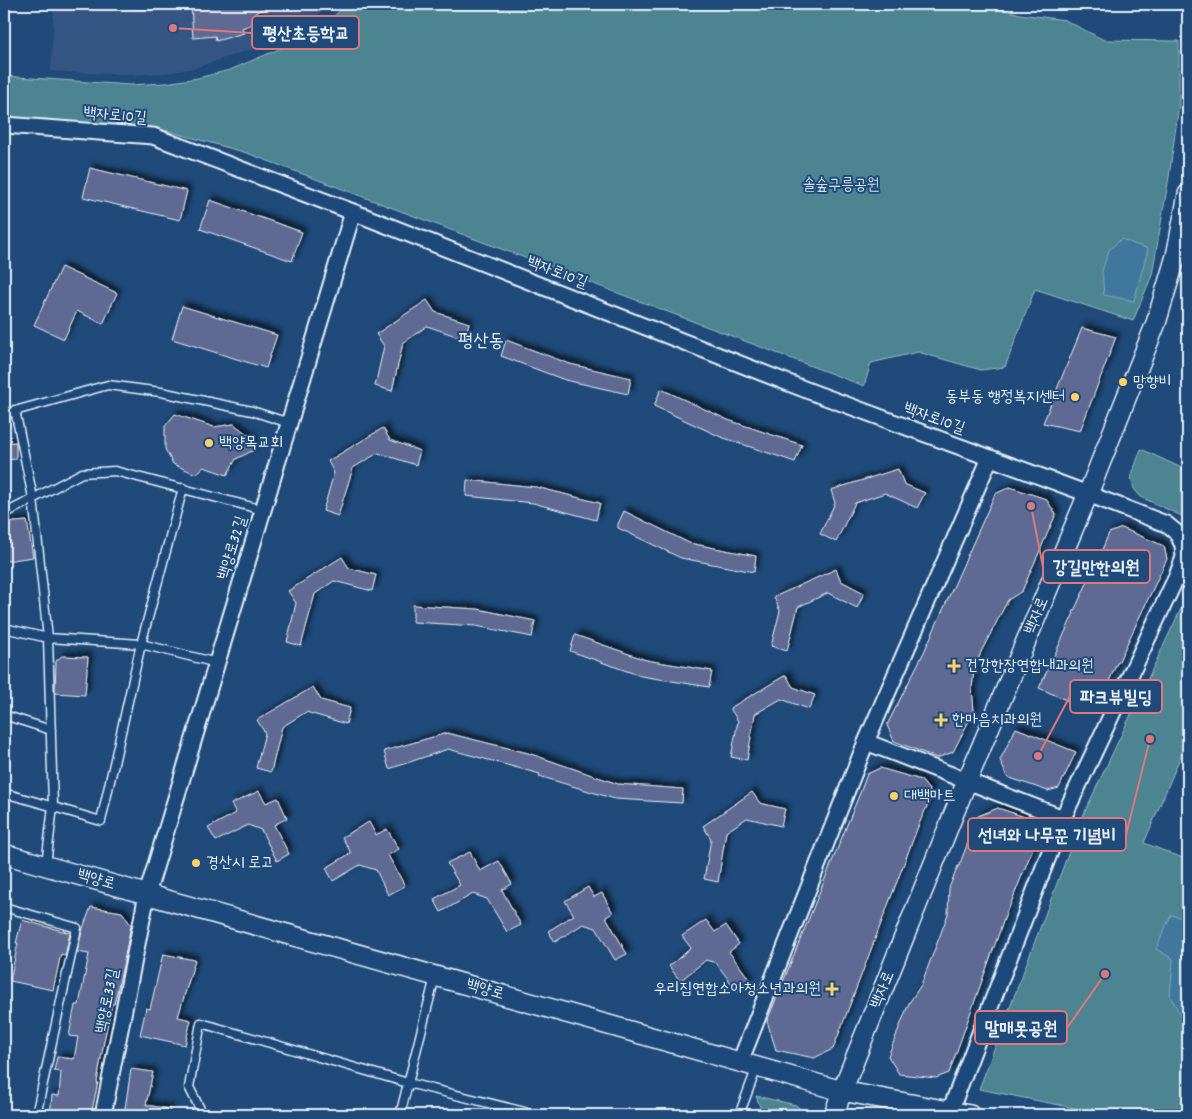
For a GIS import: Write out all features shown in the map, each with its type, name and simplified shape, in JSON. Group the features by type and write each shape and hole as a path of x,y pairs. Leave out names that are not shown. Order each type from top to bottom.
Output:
{"street":[{"name":"백자로10길","path":"4,125 152,136 352,212 809,391 1166,524 1177,533 1184,557 1177,576 1063,818 950,1111"},
{"name":"백자로","path":"834,1115 967,781 1088,494 1156,323 1176,256 1188,194"},
{"name":"백양로32길","path":"147,894 352,212"},
{"path":"749,1064 866,742 990,458"},
{"path":"866,742 1063,818"},
{"name":"백양로","path":"4,854 842,1091 970,1115"},
{"name":"백양로33길","path":"103,1115 147,894"}],"lane":[{"path":"4,414 108,385 161,392 252,411 289,423"},
{"path":"15,410 33,498 48,638 53,806 46,866"},
{"path":"4,514 82,473 115,471 263,510"},
{"path":"4,793 53,806 101,822 141,644 183,488"},
{"path":"4,628 48,638 141,644 217,663"},
{"path":"4,715 51,730"},
{"path":"4,907 77,928 36,1115"},
{"path":"400,1115 436,976"},
{"path":"203,1115 189,1086 201,1023 408,1083 538,1115"},
{"path":"740,1115 749,1064"}],"shaded area":[{"path":"54,4 331,4 325,10 261,46 194,68 166,73 128,75 51,71"},
{"path":"1121,239 1148,249 1134,301 1104,295 1102,271 1109,250"},
{"path":"1171,915 1188,919 1188,1022 1184,1021 1170,996 1173,959 1156,949"}],"green space":[{"path":"89,4 159,4 153,10 92,7"},
{"name":"솔숲구릉공원","path":"347,4 984,4 1020,14 1065,20 1104,40 1179,41 1179,105 1152,275 1133,321 1035,289 1005,367 981,370 918,352 871,363 864,386 247,153 157,128 4,116 4,76 130,85 165,83 198,78 230,70 284,47 328,22"},
{"path":"1141,449 1188,471 1188,519 1141,497 1134,489 1131,477"},
{"path":"1188,594 1188,739 1144,843 1188,860 1188,1115 1109,1115 979,1089 1081,820"},
{"path":"756,1096 796,1105 807,1115 763,1115"}],"building":[{"path":"191,4 275,4 255,13 258,22 242,28 244,33 216,41 215,36 193,38"},
{"path":"90,168 187,191 180,220 83,197"},
{"path":"210,200 302,232 292,261 200,229"},
{"path":"61,267 117,293 103,324 77,311 64,339 34,325"},
{"path":"427,300 435,312 469,323 465,339 427,326 403,343 392,391 375,386 384,346 376,334"},
{"path":"182,306 277,335 266,368 172,339"},
{"path":"1082,328 1116,337 1080,431 1043,423"},
{"path":"506,340 570,364 631,378 628,394 565,380 501,356"},
{"path":"661,389 728,420 802,445 795,462 721,437 654,406"},
{"name":"백양목교회","path":"175,414 214,427 234,424 252,438 254,450 236,459 227,475 204,467 196,474 173,464 165,449 165,426"},
{"path":"383,428 390,440 420,451 416,465 378,453 353,468 338,516 323,511 334,473 328,461"},
{"path":"16,442 16,459 4,460 4,443"},
{"path":"898,469 904,484 925,493 917,508 885,493 855,503 836,542 820,534 835,503 831,490"},
{"path":"467,480 536,487 600,503 596,520 533,503 466,496"},
{"path":"1010,487 1046,499 1056,514 1022,591 1008,600 981,652 974,671 972,688 974,711 953,752 937,758 894,741 887,725 924,652 995,494"},
{"path":"624,511 689,543 756,556 754,572 681,558 618,528"},
{"path":"27,521 33,557 6,561 4,523"},
{"path":"1122,528 1164,546 1167,559 1095,713 1039,688 1109,533"},
{"path":"342,557 349,568 376,575 372,591 334,581 315,594 301,646 287,642 296,603 288,591"},
{"path":"836,569 841,581 864,593 857,608 828,593 798,607 787,651 771,646 780,611 774,597"},
{"path":"413,605 478,609 535,621 532,637 476,626 413,622"},
{"path":"575,635 646,660 712,671 709,687 641,676 570,651"},
{"path":"62,656 88,657 85,695 55,693 56,661"},
{"path":"786,675 793,687 815,695 809,709 781,699 755,714 747,760 731,757 738,721 730,708"},
{"path":"313,687 321,700 350,708 346,724 306,712 282,727 271,772 256,768 265,733 257,720"},
{"path":"1016,728 1076,752 1059,788 1048,791 1007,777 1000,760"},
{"path":"447,733 528,753 618,784 683,789 682,803 615,799 539,776 540,774 448,749 389,769 384,751"},
{"path":"880,768 921,780 930,791 929,802 833,1049 814,1058 776,1050 767,1021 867,774"},
{"path":"259,791 266,803 278,798 287,818 274,825 289,854 277,861 261,830 248,825 216,841 208,828 236,813 231,804"},
{"path":"752,792 760,803 785,809 781,826 747,818 726,832 718,882 704,879 711,839 703,826"},
{"path":"998,808 1043,823 1008,908 949,1073 936,1078 899,1074 888,1056 909,1003 921,985 948,914 949,888 978,816"},
{"path":"369,822 376,835 387,829 399,849 388,855 405,886 388,895 376,870 360,865 333,881 326,868 351,853 342,837"},
{"path":"470,852 480,871 499,861 512,884 502,890 521,925 507,932 487,899 473,894 441,912 434,899 460,885 447,863"},
{"path":"588,887 594,897 602,893 613,913 606,917 627,954 615,960 596,928 583,924 555,942 548,931 574,915 565,901"},
{"path":"91,907 122,912 131,925 124,961 104,1041 91,1115 50,1115 52,1095 59,1096 61,1072 54,1071 57,1057 74,1059 78,1037 69,1036 75,1005 79,1005 89,954 77,952"},
{"path":"22,920 70,933 65,956 61,954 53,990 10,981"},
{"path":"706,920 715,932 726,925 739,944 729,952 750,980 737,991 716,963 706,960 680,981 669,966 691,948 682,936"},
{"path":"163,954 195,960 178,1017 191,1020 185,1045 140,1035 146,1008 150,1009"},
{"path":"131,1069 153,1072 146,1105 170,1109 169,1115 124,1115"}],"place":[{"name":"평산초등학교","path":"173,28"},
{"name":"망향비","path":"1123,382"},
{"name":"동부동 행정복지센터","path":"1075,397"},
{"name":"백양목교회","path":"209,443"},
{"name":"강길만한의원","path":"1031,506"},
{"name":"건강한장연합내과의원","path":"954,666"},
{"name":"한마음치과의원","path":"941,720"},
{"name":"선녀와 나무꾼 기념비","path":"1150,739"},
{"name":"파크뷰빌딩","path":"1038,756"},
{"name":"대백마트","path":"894,796"},
{"name":"경산시 로고","path":"196,863"},
{"name":"말매못공원","path":"1105,974"},
{"name":"우리집연합소아청소년과의원","path":"832,989"}],"district":[{"name":"평산동","path":"481,342"}]}
